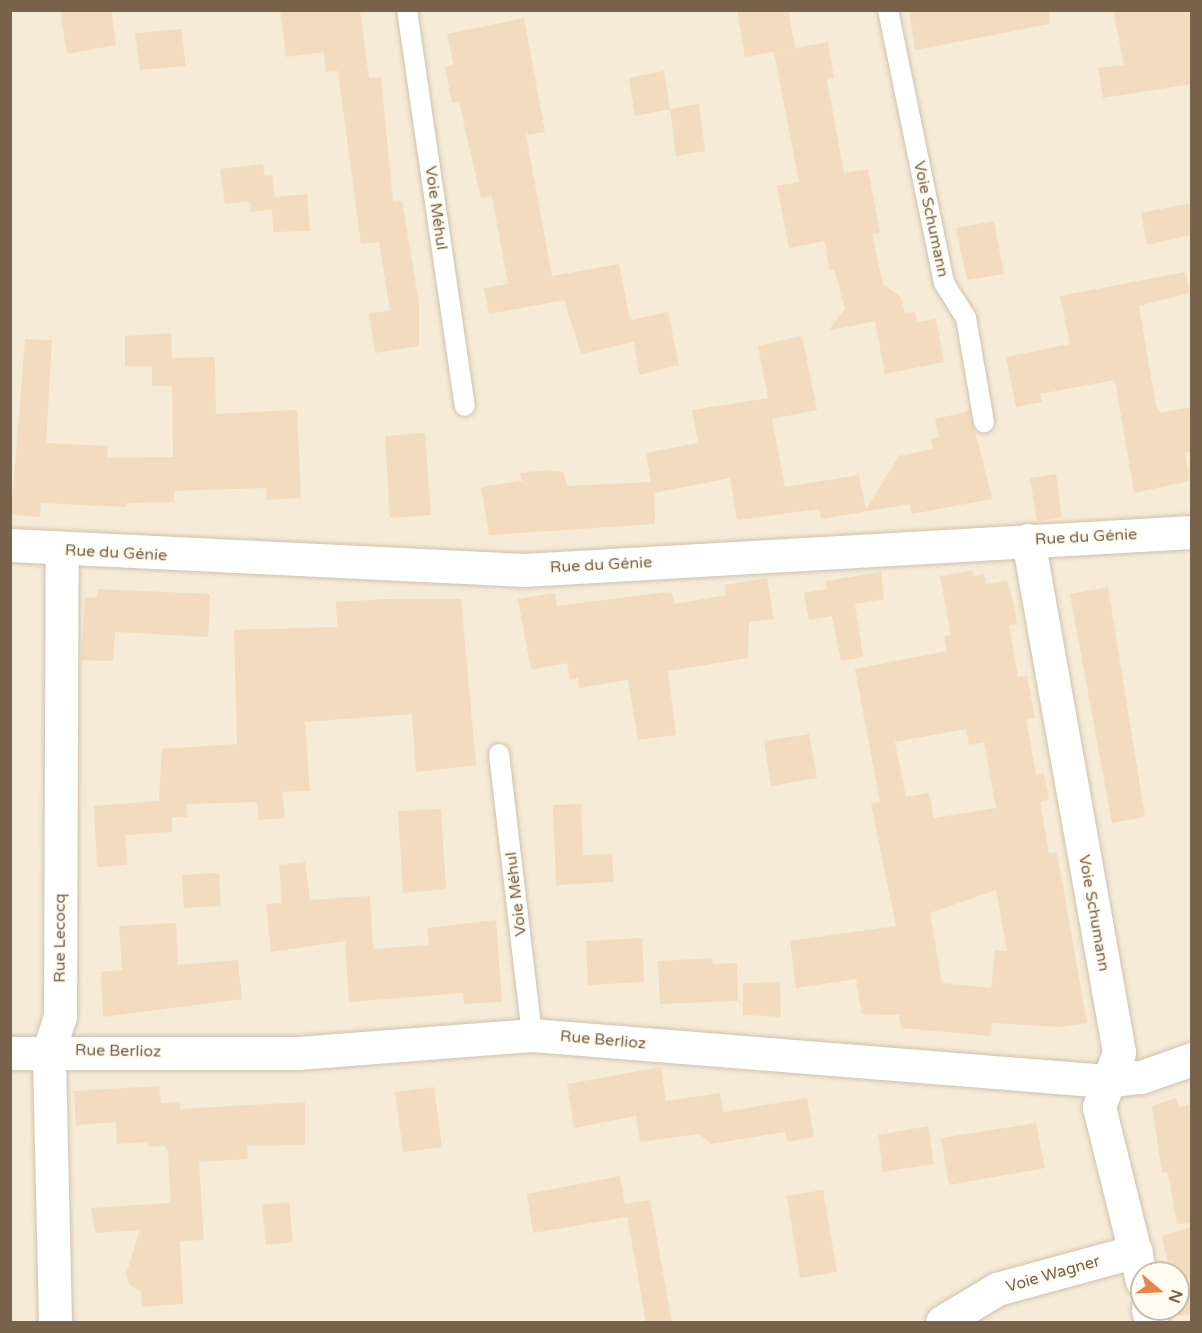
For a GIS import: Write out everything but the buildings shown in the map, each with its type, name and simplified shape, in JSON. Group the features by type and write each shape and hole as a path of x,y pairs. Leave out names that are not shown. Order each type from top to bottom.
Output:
{"street":[{"name":"Rue du Génie","path":"10,545 62,551 524,570 1191,532"},
{"name":"Voie Schumann","path":"1028,540 1119,1052 1106,1081 1099,1107 1138,1261"},
{"name":"Rue Lecocq","path":"55,1323 49,1050 60,1017 62,551"},
{"name":"Rue Berlioz","path":"10,1053 49,1050 298,1053 532,1035 1106,1081 1141,1077 1191,1059"},
{"name":"Voie Wagner","path":"942,1323 997,1289 1130,1267"}],"lane":[{"name":"Voie Méhul","path":"407,10 465,406"},
{"name":"Voie Schumann","path":"888,10 944,284 966,318 984,422"},
{"name":"Voie Méhul","path":"500,754 532,1035"}],"shaded area":[{"path":"10,11 1191,11 1191,1322 11,1322"}]}
